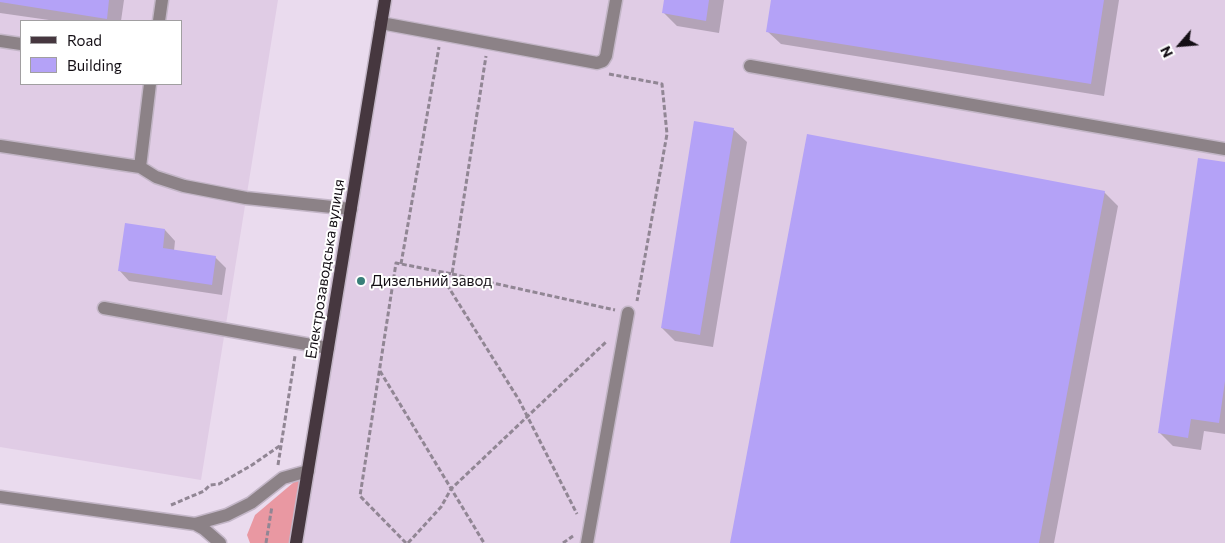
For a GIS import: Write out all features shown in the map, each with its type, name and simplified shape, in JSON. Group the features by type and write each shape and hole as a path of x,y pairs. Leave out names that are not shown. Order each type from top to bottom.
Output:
{"main road":[{"name":"Електрозаводська вулиця","path":"296,543 385,0"}],"street":[{"path":"159,20 162,0"},
{"path":"381,23 597,63 603,61 606,56 616,0"},
{"path":"0,41 20,44"},
{"path":"750,66 1225,149"},
{"path":"140,167 150,85"},
{"path":"0,146 140,167 156,177 184,186 228,195 351,209"},
{"path":"104,308 328,348"},
{"path":"588,543 627,318"},
{"path":"195,524 227,515 251,503 283,478 308,471"},
{"path":"0,496 195,524 220,543"}],"path":[{"path":"401,264 441,34"},
{"path":"452,274 488,43"},
{"path":"604,73 662,84 667,134 635,314 627,318 528,417 451,489 441,507 407,543 360,496 396,263 452,274 627,318"},
{"path":"439,272 528,417 577,514 591,524 563,543"},
{"path":"266,543 297,342"},
{"path":"380,371 484,543"},
{"path":"171,506 204,491 210,485 219,484 281,445"}],"shaded area":[{"path":"0,0 278,0 201,480 0,447"},
{"path":"385,0 1225,0 1225,543 296,543"},
{"path":"300,477 291,543 250,543 247,535 255,515"}],"building":[{"path":"0,0 109,0 107,19 0,2"},
{"path":"664,0 709,0 706,21 662,13"},
{"path":"771,0 1104,0 1091,84 766,32"},
{"path":"694,121 734,128 700,335 661,328"},
{"path":"807,134 1105,191 1039,543 730,543"},
{"path":"1198,158 1225,162 1225,381 1219,423 1191,419 1188,438 1158,433"},
{"path":"125,223 165,229 163,248 216,256 212,285 118,271"}],"place":[{"name":"Дизельний завод","path":"361,281"}]}
